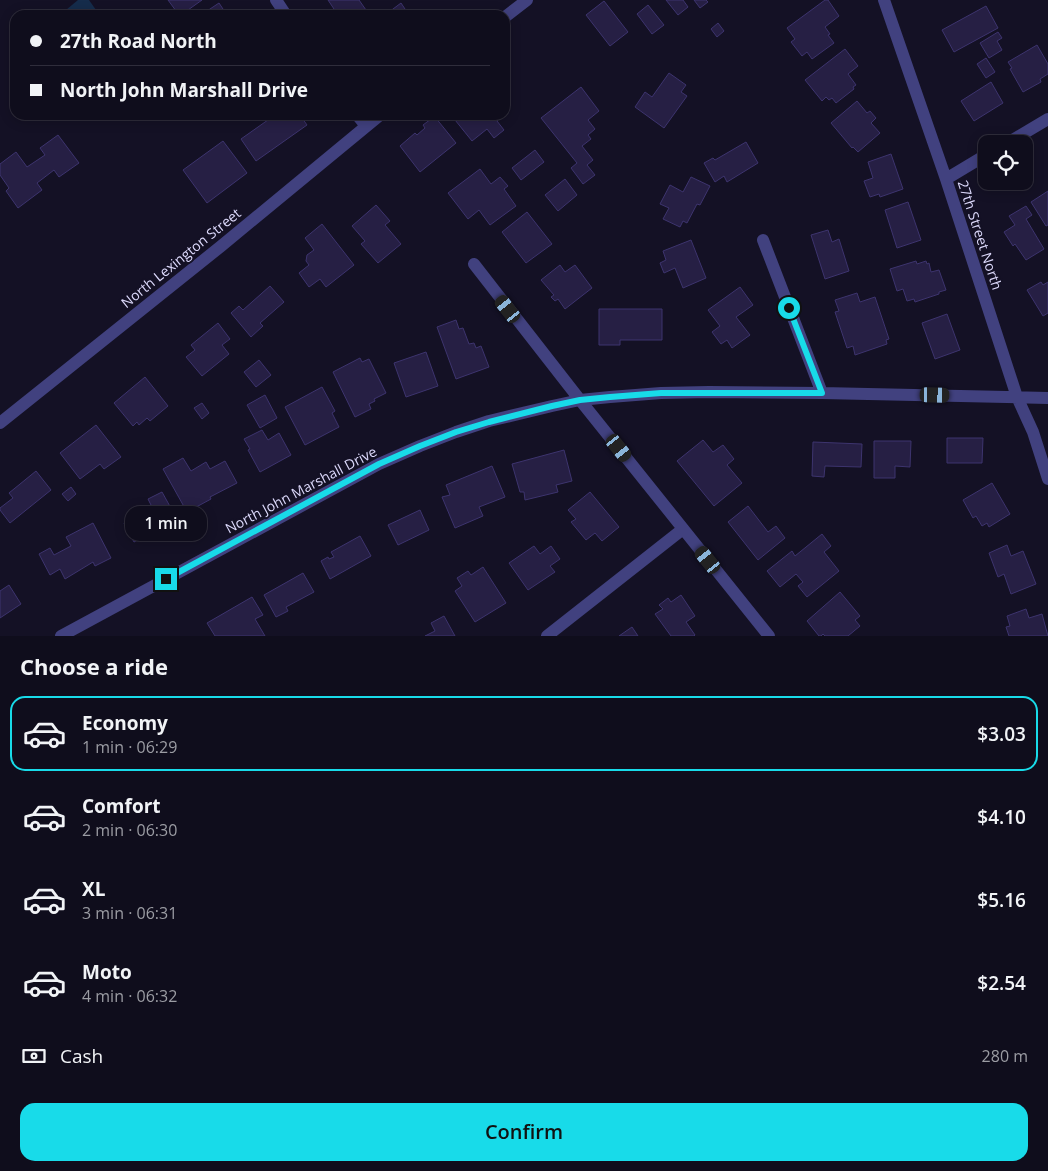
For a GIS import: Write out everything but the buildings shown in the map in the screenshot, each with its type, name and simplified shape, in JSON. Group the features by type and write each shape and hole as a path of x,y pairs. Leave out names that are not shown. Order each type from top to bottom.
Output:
{"street":[{"path":"510,13 527,0"},
{"name":"27th Street North","path":"884,0 946,178 1017,397 1033,432 1048,479"},
{"path":"1021,135 1048,119"},
{"path":"361,120 366,126"},
{"name":"North Lexington Street","path":"0,423 220,247 374,120"},
{"path":"946,178 978,160"},
{"path":"763,240 822,393"},
{"path":"474,264 768,636"},
{"name":"North John Marshall Drive","path":"61,636 379,464 456,432 534,410 580,400 661,393 822,393 1048,398"},
{"path":"547,636 683,529"}],"water":[{"path":"78,0 89,0 96,10 66,10"}],"route":[{"path":"166,579 379,464 456,432 489,422 580,400 610,397 709,392 822,393 789,308"}]}
